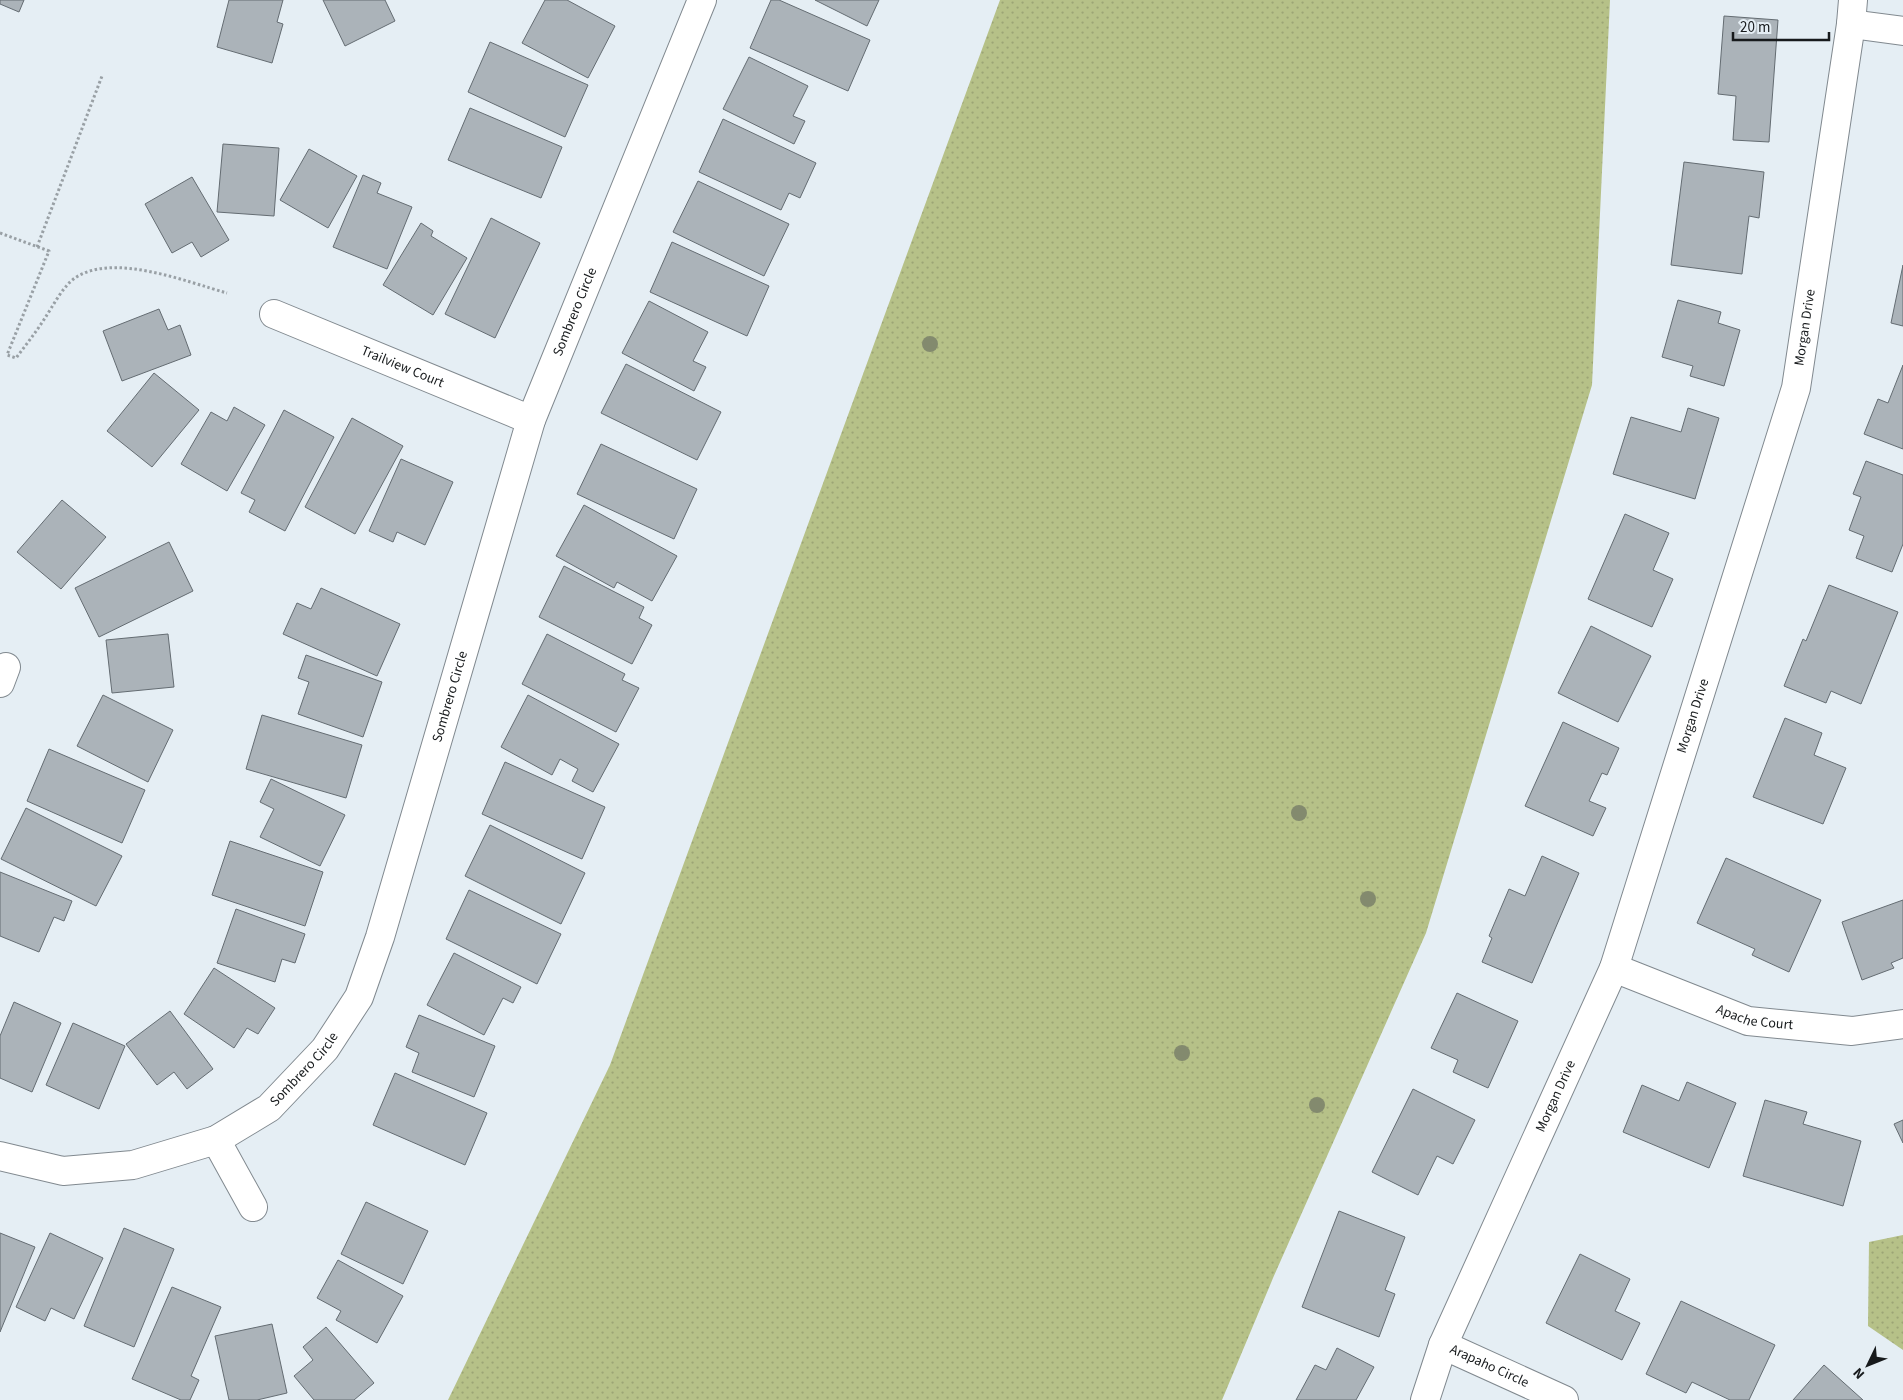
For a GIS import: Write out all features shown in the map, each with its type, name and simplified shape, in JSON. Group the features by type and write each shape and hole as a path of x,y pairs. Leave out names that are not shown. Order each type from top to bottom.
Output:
{"street":[{"name":"Sombrero Circle","path":"0,1156 63,1171 133,1165 216,1140 269,1108 325,1049 359,997 382,927 531,420 702,0"},
{"path":"1852,12 1903,31"},
{"name":"Morgan Drive","path":"1425,1400 1443,1345 1614,968 1796,388 1852,12"},
{"name":"Trailview Court","path":"274,314 531,420"},
{"name":"Apache Court","path":"1614,968 1748,1021 1852,1031 1903,1024"},
{"path":"216,1140 253,1207"},
{"name":"Arapaho Circle","path":"1443,1345 1564,1400"}],"path":[{"path":"37,246 102,76"},
{"path":"0,233 49,251 7,355 16,358 57,298 74,278 99,268 122,268 158,274 227,293"}],"green space":[{"path":"1000,0 1610,0 1592,385 1426,933 1273,1278 1222,1400 448,1400 610,1065"},
{"path":"1903,1235 1903,1350 1868,1326 1869,1242"}],"building":[{"path":"0,0 24,0 19,12 0,4"},
{"path":"229,0 283,0 277,22 283,24 272,63 217,47"},
{"path":"323,0 385,0 395,21 345,46"},
{"path":"545,0 567,0 615,26 588,78 522,43"},
{"path":"771,0 779,0 870,40 848,91 750,48"},
{"path":"815,0 879,0 867,26"},
{"path":"1724,16 1778,20 1769,142 1733,140 1736,96 1718,94"},
{"path":"490,42 588,85 565,137 468,92"},
{"path":"749,57 808,86 793,116 805,121 794,144 723,109"},
{"path":"470,108 562,147 541,198 448,160"},
{"path":"723,119 816,163 800,198 789,193 781,210 699,172"},
{"path":"223,144 279,148 274,216 217,212"},
{"path":"309,149 357,176 328,228 280,200"},
{"path":"1684,162 1764,172 1759,218 1749,216 1742,274 1671,265"},
{"path":"363,175 381,183 377,193 412,207 387,269 333,247"},
{"path":"192,177 229,240 201,257 192,242 172,253 145,204"},
{"path":"698,181 789,224 764,276 673,232"},
{"path":"491,218 540,243 495,338 445,314"},
{"path":"421,223 433,231 431,236 467,258 433,315 383,285"},
{"path":"672,242 769,286 747,336 650,292"},
{"path":"1903,265 1903,326 1891,323"},
{"path":"1678,300 1721,312 1718,323 1740,330 1724,386 1690,376 1693,366 1662,357"},
{"path":"649,301 708,332 693,361 706,367 694,391 622,353"},
{"path":"159,309 168,330 180,325 191,355 122,381 103,331"},
{"path":"626,364 721,412 697,460 601,413"},
{"path":"1903,365 1903,449 1864,434 1878,399 1888,403"},
{"path":"154,373 199,410 152,467 107,431"},
{"path":"234,407 265,425 227,491 181,464 211,412 227,421"},
{"path":"1688,408 1719,418 1695,499 1613,474 1631,417 1681,432"},
{"path":"284,410 334,437 285,531 249,512 255,500 241,493"},
{"path":"352,418 403,446 355,534 305,507"},
{"path":"601,444 697,489 674,539 577,494"},
{"path":"401,459 453,482 425,545 397,532 393,542 369,531"},
{"path":"1866,461 1903,475 1903,544 1892,572 1856,558 1864,536 1849,530 1861,497 1853,494"},
{"path":"62,500 106,537 61,589 17,552"},
{"path":"584,505 677,556 652,601 617,582 614,588 556,556"},
{"path":"1625,514 1669,533 1653,570 1673,579 1652,627 1588,599"},
{"path":"169,542 193,591 99,637 75,588"},
{"path":"564,566 644,607 639,618 652,625 632,664 539,617"},
{"path":"1829,585 1898,612 1861,704 1831,691 1826,703 1784,686 1803,639 1806,641"},
{"path":"321,588 400,624 377,676 283,634 297,603 311,609"},
{"path":"1591,626 1651,656 1618,722 1558,693"},
{"path":"168,634 174,687 112,693 106,640"},
{"path":"547,634 625,674 622,680 639,688 616,732 522,684"},
{"path":"306,655 382,682 363,737 298,714 309,682 298,678"},
{"path":"103,695 173,730 148,782 77,746"},
{"path":"528,695 619,744 593,792 572,781 578,769 560,759 552,775 501,747"},
{"path":"262,715 362,745 346,798 246,769"},
{"path":"1785,718 1822,733 1814,755 1846,768 1823,824 1753,797"},
{"path":"1563,722 1619,748 1607,775 1602,773 1589,801 1606,808 1593,836 1525,806"},
{"path":"49,749 145,790 122,843 27,801"},
{"path":"505,762 605,807 582,859 482,814"},
{"path":"271,779 345,815 320,866 260,837 274,809 260,802"},
{"path":"26,808 122,856 96,906 1,859"},
{"path":"490,825 585,873 561,924 465,876"},
{"path":"230,841 323,872 305,926 212,895"},
{"path":"1542,856 1579,873 1532,983 1482,962 1492,938 1489,936 1509,889 1525,896"},
{"path":"1726,858 1821,900 1789,972 1752,955 1755,949 1697,923"},
{"path":"0,872 72,901 64,921 54,917 39,952 0,936"},
{"path":"469,890 561,934 537,984 446,939"},
{"path":"1903,900 1903,958 1891,963 1894,968 1862,980 1842,922"},
{"path":"236,909 305,934 295,963 282,959 275,982 217,963"},
{"path":"454,953 521,987 513,1003 503,998 484,1035 427,1005"},
{"path":"214,968 275,1008 258,1034 247,1028 234,1048 184,1014"},
{"path":"1457,993 1518,1021 1488,1088 1453,1072 1458,1060 1431,1048"},
{"path":"14,1002 61,1023 32,1092 0,1078 0,1036"},
{"path":"170,1011 213,1069 187,1089 174,1072 157,1085 126,1044"},
{"path":"419,1015 495,1046 474,1097 412,1072 419,1053 406,1047"},
{"path":"73,1023 125,1046 99,1109 46,1085"},
{"path":"395,1073 487,1113 465,1165 373,1125"},
{"path":"1687,1082 1736,1103 1709,1168 1623,1132 1642,1085 1679,1101"},
{"path":"1413,1089 1475,1120 1453,1164 1437,1156 1418,1195 1372,1172"},
{"path":"1765,1100 1807,1112 1803,1124 1861,1141 1843,1206 1743,1176"},
{"path":"1903,1120 1903,1143 1894,1124"},
{"path":"366,1202 428,1231 403,1284 341,1254"},
{"path":"1339,1211 1405,1237 1385,1290 1395,1294 1379,1337 1302,1307"},
{"path":"124,1228 174,1249 134,1347 84,1326"},
{"path":"0,1233 35,1247 0,1332"},
{"path":"50,1233 103,1258 74,1319 51,1308 45,1321 16,1307"},
{"path":"1580,1254 1630,1279 1615,1311 1640,1323 1622,1360 1546,1323"},
{"path":"338,1260 403,1296 377,1343 336,1320 341,1311 317,1298"},
{"path":"172,1287 221,1307 191,1376 199,1380 190,1400 181,1400 132,1379"},
{"path":"1681,1301 1775,1345 1749,1400 1730,1400 1692,1382 1686,1393 1646,1374"},
{"path":"272,1324 287,1393 257,1400 229,1400 215,1336"},
{"path":"326,1327 374,1383 354,1400 314,1400 294,1376 313,1360 303,1347"},
{"path":"1337,1348 1374,1367 1356,1400 1296,1400 1315,1365 1326,1370"},
{"path":"1824,1365 1863,1400 1793,1400"}]}
